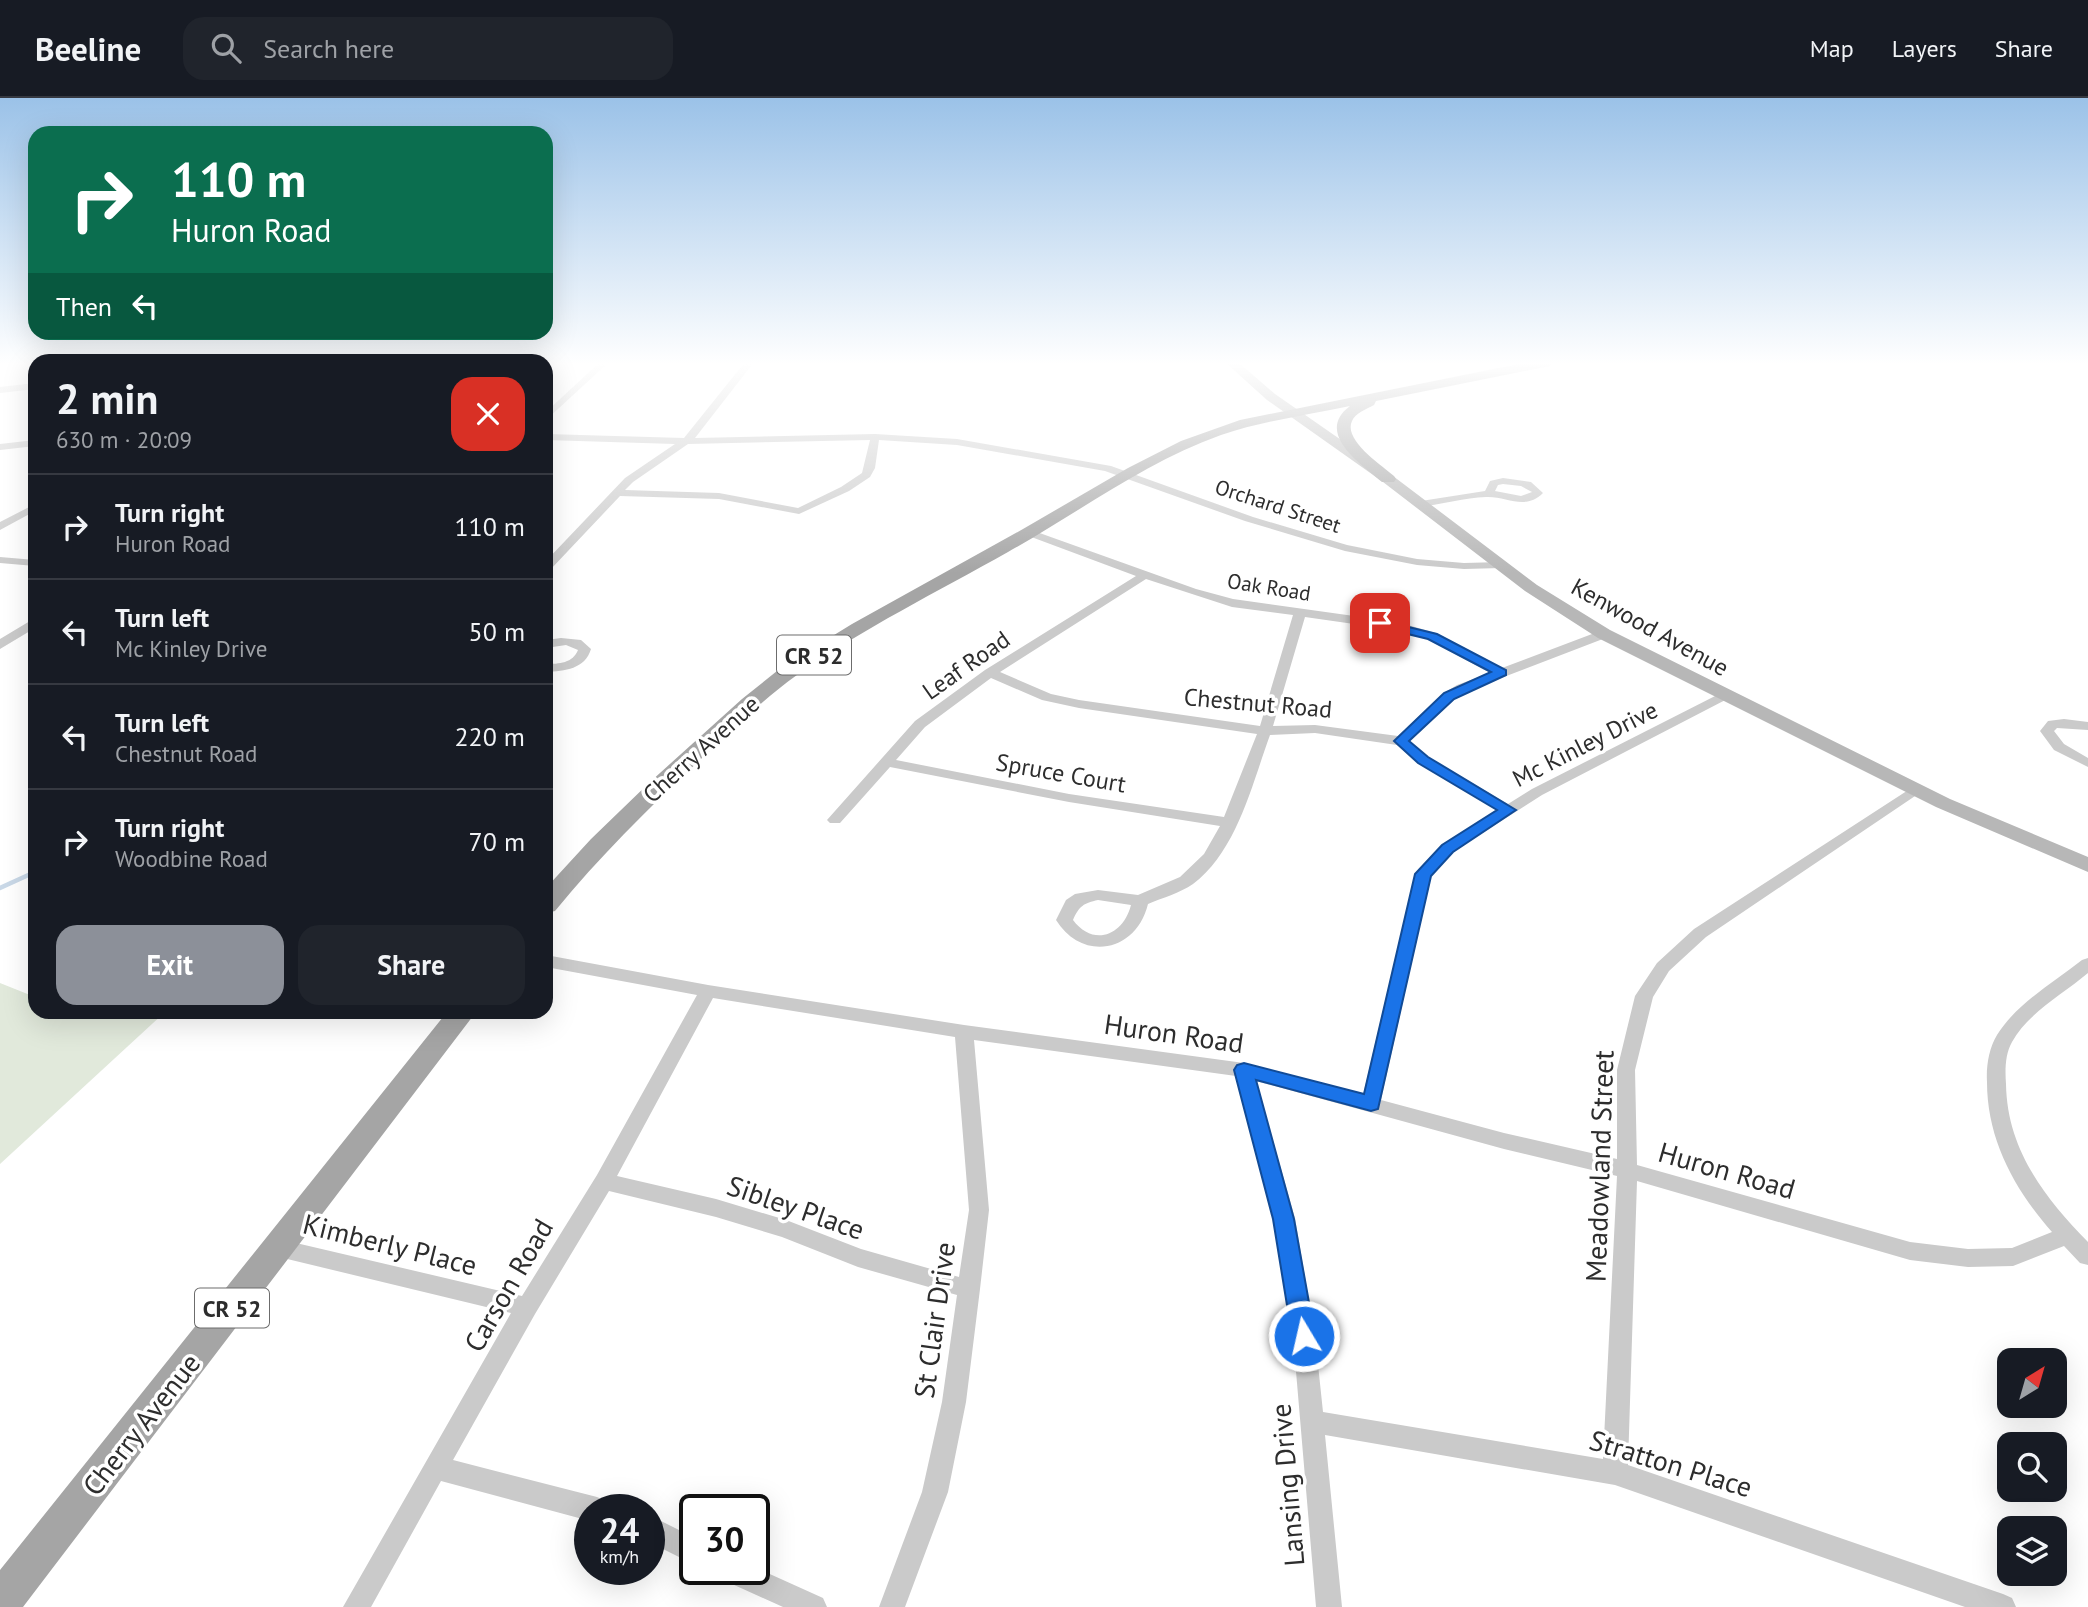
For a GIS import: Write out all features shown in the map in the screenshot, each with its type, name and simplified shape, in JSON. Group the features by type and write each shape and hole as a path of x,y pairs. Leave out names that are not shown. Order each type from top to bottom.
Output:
{"main road":[{"name":"Cherry Avenue","path":"553,897 589,853 623,819 776,682 824,649 1030,533 1127,472 1213,432"},
{"name":"Kenwood Avenue","path":"1322,432 1502,565 1604,634 1916,789 2088,865"},
{"path":"1344,432 1352,447 1388,479"},
{"name":"Cherry Avenue","path":"0,1604 457,1019"}],"street":[{"path":"553,560 616,492 693,432"},
{"name":"Orchard Street","path":"553,437 686,440 926,438 1005,449 1127,472 1311,540 1417,562 1464,566 1502,565"},
{"path":"616,492 719,496 760,502 794,512 830,496 866,475 870,468 875,437"},
{"path":"0,446 28,444"},
{"path":"1422,504 1490,493"},
{"path":"0,527 28,511"},
{"name":"Oak Road","path":"1030,533 1232,603 1397,626 1448,644 1501,673"},
{"path":"0,560 28,563"},
{"name":"Leaf Road","path":"835,820 920,724 990,673 1145,575"},
{"path":"1140,901 1139,911 1127,932 1112,940 1100,941 1078,936 1068,929 1064,920 1072,904 1081,898 1098,895 1140,901 1173,888 1199,871 1217,848 1230,823 1265,731 1300,613"},
{"path":"0,645 28,627"},
{"path":"1508,810 1423,760 1401,741 1449,696 1604,634"},
{"path":"553,643 568,641 584,649 581,658 575,663 553,667"},
{"name":"Chestnut Road","path":"990,673 1047,697 1079,704 1265,731 1315,729 1401,741"},
{"name":"Mc Kinley Drive","path":"1371,1103 1423,874 1448,848 1537,792 1726,695"},
{"path":"2088,726 2053,724 2047,731 2052,741 2063,751 2088,763"},
{"name":"Spruce Court","path":"886,762 1056,796 1230,823"},
{"name":"Meadowland Street","path":"1615,1473 1627,1170 1626,1070 1644,996 1663,967 1700,933 1916,789"},
{"name":"Huron Road","path":"553,962 708,991 964,1032 1244,1070 1504,1141 1627,1170 1910,1251 1968,1258 2013,1257 2067,1235"},
{"path":"2088,964 2017,1023 2003,1041 1998,1059 1997,1118 2010,1157 2021,1177 2067,1235 2088,1256"},
{"name":"Carson Road","path":"356,1607 438,1468 527,1307 604,1181 708,991"},
{"name":"St Clair Drive","path":"892,1607 935,1492 954,1402 979,1210 964,1032"},
{"name":"Lansing Drive","path":"1244,1070 1284,1219 1304,1336 1329,1607"},
{"name":"Sibley Place","path":"604,1181 716,1208 786,1229 858,1258 969,1289"},
{"name":"Kimberly Place","path":"279,1248 527,1307"},
{"name":"Stratton Place","path":"1310,1420 1615,1473 1966,1601 2003,1607"},
{"path":"438,1468 574,1504"},
{"path":"764,1585 814,1607"}],"shaded area":[{"path":"0,983 28,994 28,1019 157,1019 0,1164"}],"waterway":[{"path":"0,888 28,875"}],"route":[{"path":"1304,1336 1284,1219 1244,1070 1371,1103 1423,874 1448,848 1508,810 1423,760 1401,741 1449,696 1501,673 1432,636 1380,623"}]}
